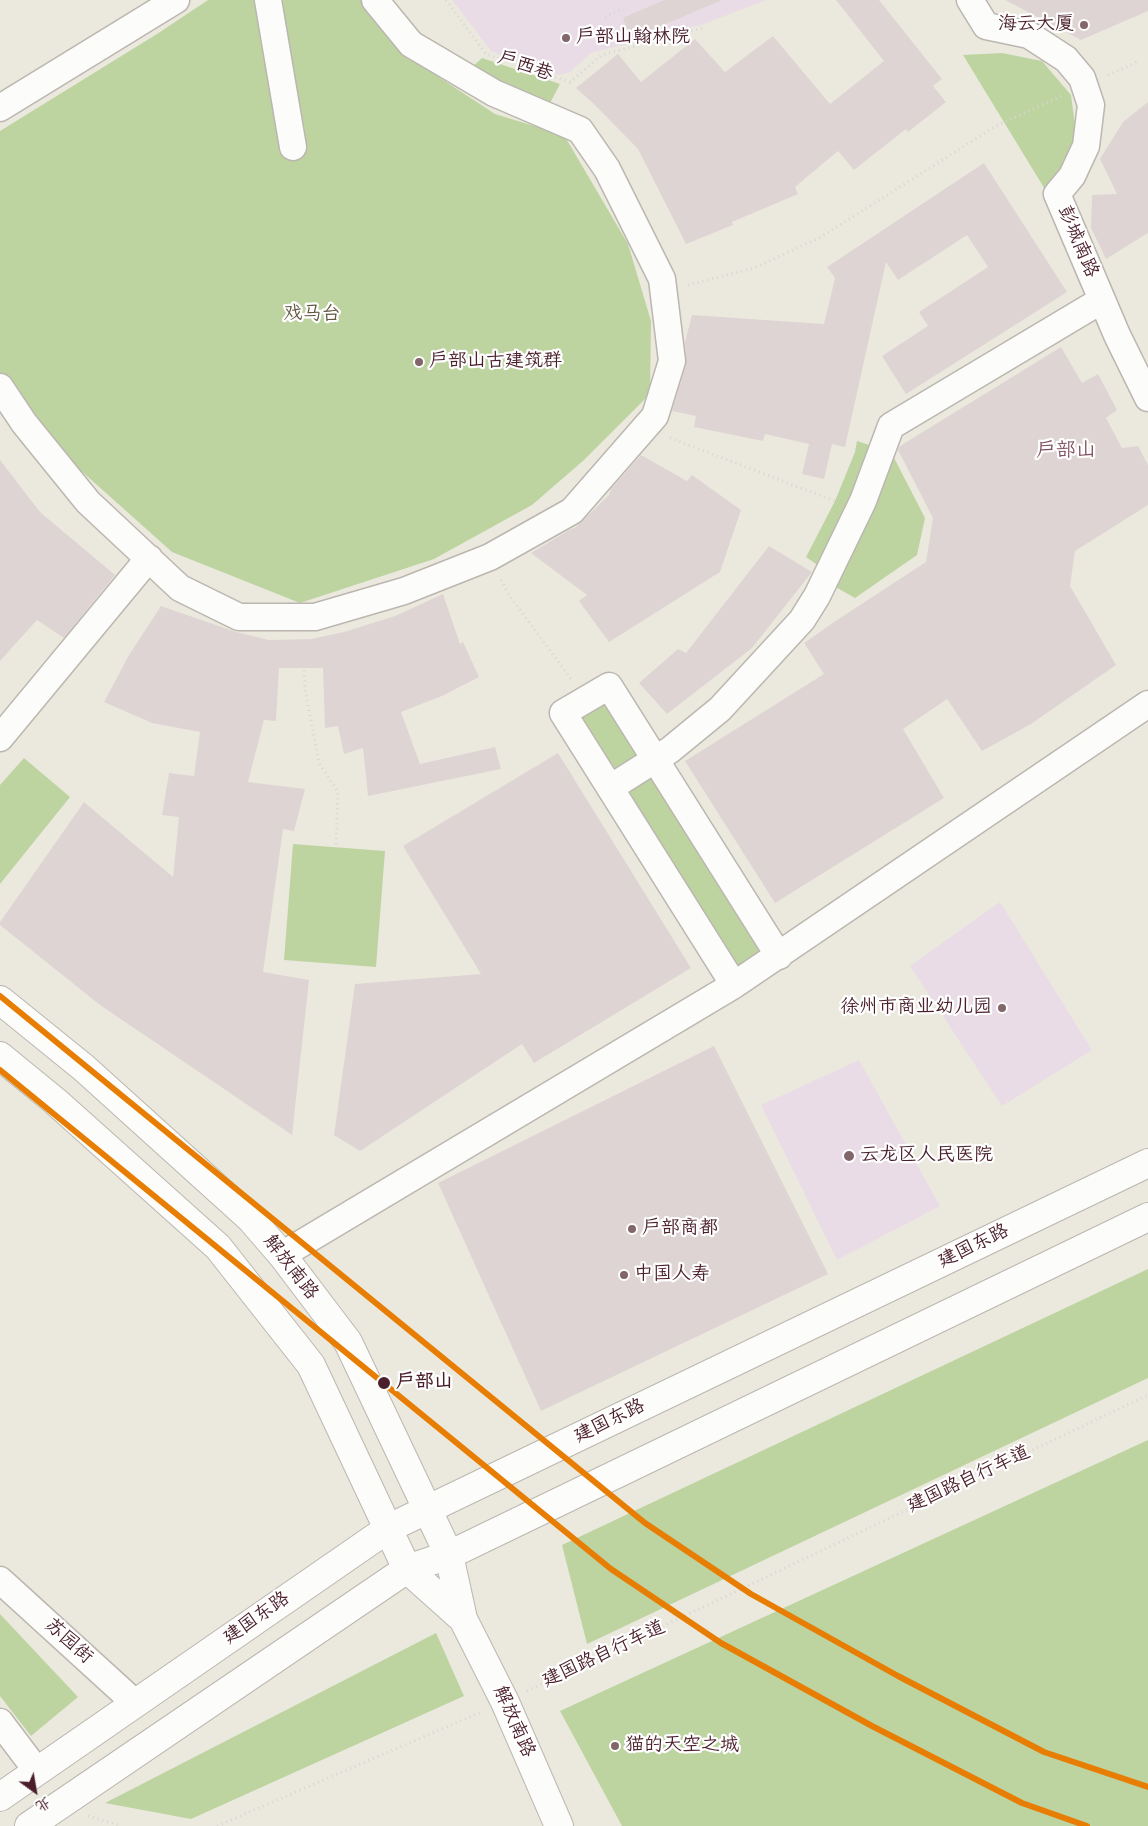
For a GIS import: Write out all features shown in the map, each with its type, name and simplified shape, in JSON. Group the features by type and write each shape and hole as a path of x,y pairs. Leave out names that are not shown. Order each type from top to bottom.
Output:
{"main road":[{"name":"解放南路","path":"0,1000 84,1068 250,1218 282,1255 348,1342 448,1555 463,1619 505,1702 559,1826"},
{"name":"解放南路","path":"0,1056 55,1101 218,1247 311,1365 408,1569 463,1619"},
{"name":"建国东路","path":"0,1797 389,1528 1148,1163"},
{"path":"29,1826 408,1569 448,1555 1148,1217"}],"street":[{"path":"0,108 176,0"},
{"path":"268,0 293,147"},
{"path":"0,387 24,423 88,502 180,588 239,618 315,617 404,591 490,557 572,511 655,416 672,361 662,279 607,169 580,130 494,94 411,44 375,0"},
{"name":"彭城南路","path":"970,0 986,26 1029,35 1066,59 1082,78 1090,105 1086,146 1072,176 1056,194 1117,335 1148,398"},
{"path":"610,788 656,760 720,709 802,620 817,596 863,500 891,426 1102,300"},
{"path":"0,738 149,558"},
{"path":"734,985 563,713 608,686 779,956"},
{"path":"282,1255 734,985 1148,704"},
{"name":"苏园街","path":"0,1580 135,1703"},
{"path":"0,1722 37,1771"}],"path":[{"name":"户西巷","path":"446,0 486,54 570,82 602,55 702,28"},
{"path":"605,17 620,10"},
{"path":"664,292 754,268 821,237 996,126 1139,61"},
{"path":"645,428 835,501"},
{"path":"507,592 555,656"},
{"path":"315,617 304,668 305,690 318,763 338,792 336,847"},
{"name":"建国路自行车道","path":"217,1826 505,1702 1148,1395"}],"shaded area":[{"name":"户部山翰林院","path":"452,0 766,0 704,24 591,53 570,72 559,75 492,52"},
{"name":"徐州市商业幼儿园","path":"1000,902 1092,1050 1002,1106 910,966"},
{"name":"云龙区人民医院","path":"859,1060 940,1206 837,1260 761,1105"}],"green space":[{"name":"戏马台","path":"208,0 364,0 399,51 495,114 564,135 628,244 651,321 650,394 584,460 532,505 434,559 300,603 172,552 69,460 0,374 0,131 157,34"},
{"path":"1002,53 1042,61 1071,95 1077,140 1046,191 963,55"},
{"path":"482,58 560,84 547,109 468,71"},
{"path":"857,441 891,452 925,518 917,555 855,598 818,577 822,568 806,557 835,501 855,452"},
{"path":"609,686 774,949 729,976 563,713"},
{"path":"24,758 70,797 0,884 0,785"},
{"path":"293,844 385,851 376,967 284,960"},
{"path":"1148,1269 1148,1378 587,1644 562,1545"},
{"path":"1148,1440 1148,1826 622,1826 560,1711"},
{"path":"0,1614 78,1697 31,1736 0,1696"},
{"path":"436,1633 464,1696 191,1819 105,1803"}],"building":[{"path":"664,0 722,0 631,39 623,18"},
{"path":"836,0 879,0 942,79 933,86 946,102 908,132 906,129 854,170 838,151 795,187 798,194 732,222 733,225 686,244 638,149 576,88 618,54 641,82 695,39 725,72 773,36 830,104 884,61"},
{"name":"海云大厦","path":"1005,0 1148,0 1148,11 1081,40"},
{"path":"1148,102 1148,233 1106,259 1091,228 1092,195 1117,194 1100,159 1123,122"},
{"path":"984,163 1067,292 906,394 882,356 928,326 919,312 988,267 967,235 898,280 886,262 845,447 832,444 824,479 802,474 809,444 765,434 763,441 694,427 696,416 672,411 686,365 685,342 692,315 824,324 835,278 827,267"},
{"path":"1061,347 1082,383 1098,374 1117,410 1106,418 1122,448 1138,446 1148,465 1148,505 1075,551 1070,586 1116,665 1031,724 982,751 947,699 903,729 944,798 775,903 685,761 824,674 804,643 926,562 933,518 898,450 900,446"},
{"path":"641,455 687,481 692,475 741,510 720,572 609,642 579,601 587,595 531,553 576,527 609,495 611,489"},
{"path":"0,460 40,512 115,575 64,638 37,620 0,661"},
{"path":"769,546 812,572 752,648 667,714 639,683 678,649 686,653"},
{"path":"443,594 460,644 463,642 479,677 442,696 401,712 420,764 495,747 501,769 368,796 363,748 344,754 338,726 325,728 323,668 279,668 276,721 264,720 248,782 305,789 294,831 283,829 263,972 309,980 292,1135 100,1005 0,925 0,922 84,802 173,877 179,817 162,815 169,773 194,776 200,732 152,723 104,702 129,655 161,606 233,631 269,640 311,639 344,632 395,616"},
{"path":"558,753 691,968 534,1063 522,1044 360,1151 334,1135 355,984 481,974 403,846"},
{"name":"户部商都","path":"714,1046 828,1274 541,1411 438,1183"}],"transit line":[{"path":"0,996 645,1523 751,1594 898,1676 1044,1752 1148,1787"},
{"path":"0,1070 611,1569 721,1643 872,1726 1022,1803 1087,1826"}],"place":[{"name":"海云大厦","path":"1084,25"},
{"name":"户部山翰林院","path":"566,38"},
{"name":"户部山古建筑群","path":"419,362"},
{"name":"徐州市商业幼儿园","path":"1002,1008"},
{"name":"云龙区人民医院","path":"849,1156"},
{"name":"户部商都","path":"632,1229"},
{"name":"中国人寿","path":"624,1275"},
{"name":"户部山","path":"384,1383"},
{"name":"猫的天空之城","path":"615,1746"}],"district":[{"name":"户部山","path":"1066,452"}]}
